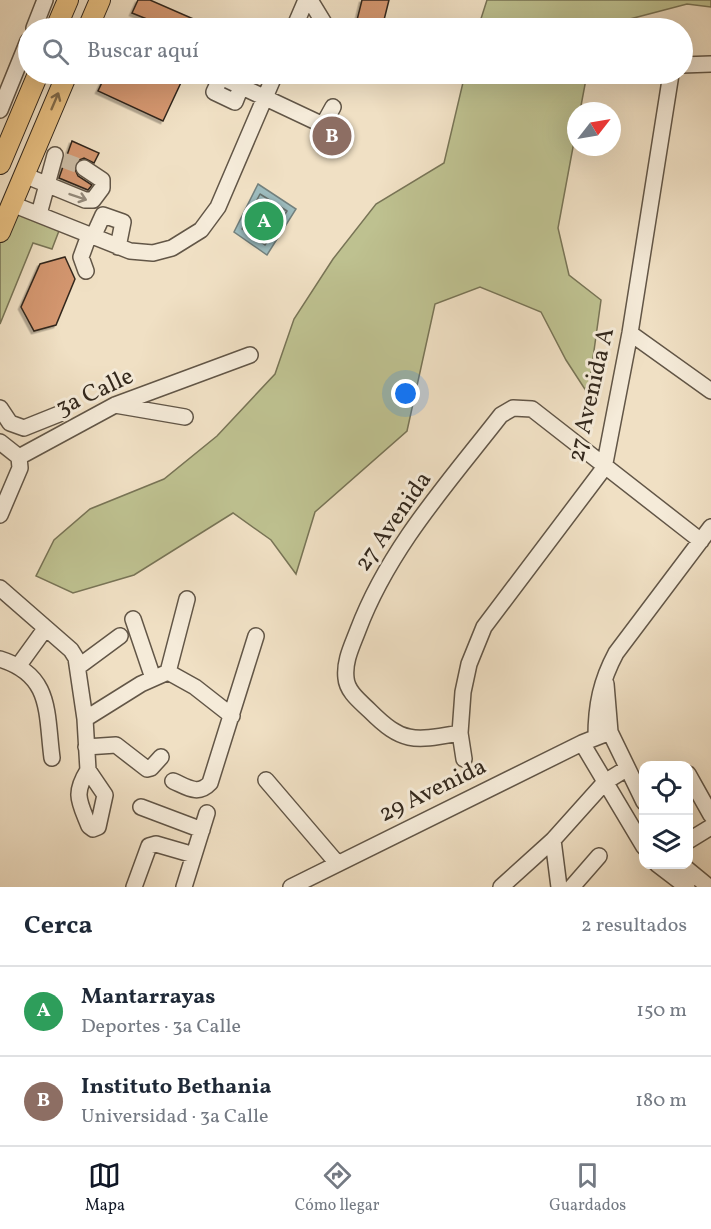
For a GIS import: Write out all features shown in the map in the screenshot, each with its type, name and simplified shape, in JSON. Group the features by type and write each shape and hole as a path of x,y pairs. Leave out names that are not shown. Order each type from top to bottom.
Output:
{"main road":[{"path":"92,18 100,0"},
{"path":"0,164 34,84"},
{"path":"38,141 28,136 23,128 40,84"},
{"path":"0,232 63,84"}],"street":[{"path":"38,18 45,0"},
{"path":"299,18 308,0 320,18"},
{"path":"693,65 711,64"},
{"path":"0,110 18,66"},
{"path":"12,204 118,247 140,253 172,248 201,230 218,207 271,84"},
{"name":"27 Avenida A","path":"464,759 460,733 469,664 484,627 604,468 630,333 669,84"},
{"path":"241,87 323,125 333,107"},
{"path":"38,141 59,158 46,185 39,214"},
{"path":"24,175 85,200 93,200 102,188 102,180 84,168"},
{"path":"86,271 81,257 102,215 123,222 118,247"},
{"path":"630,333 711,391"},
{"name":"3a Calle","path":"19,457 115,405 250,355"},
{"path":"115,405 185,417"},
{"path":"0,408 10,423 24,428 59,414"},
{"name":"27 Avenida","path":"460,733 431,738 407,737 391,732 352,693 346,680 347,659 370,597 404,539 501,415 513,408 532,409 604,468"},
{"path":"0,442 19,457 20,468 0,515"},
{"path":"604,468 701,541"},
{"path":"639,839 605,782 596,737 605,673 616,653 711,527"},
{"path":"0,588 71,650 78,667 85,719 88,770"},
{"path":"168,672 187,599"},
{"path":"133,619 153,678"},
{"path":"19,665 45,629"},
{"path":"78,667 120,636"},
{"path":"173,781 195,791 207,786 232,716 256,636"},
{"path":"0,659 19,665 41,688 52,759"},
{"path":"85,719 153,678 168,672"},
{"path":"168,672 195,687 232,716"},
{"path":"596,737 626,769 639,793"},
{"name":"29 Avenida","path":"291,887 596,737"},
{"path":"86,747 116,745 147,769 151,768 161,757"},
{"path":"501,887 553,840 605,782 626,769"},
{"path":"266,780 337,863"},
{"path":"693,783 711,815"},
{"path":"141,807 202,830"},
{"path":"184,887 207,813"},
{"path":"693,838 711,827"},
{"path":"553,840 560,887"},
{"path":"134,887 149,846 156,844 194,855"},
{"path":"572,887 599,856"},
{"path":"663,869 687,887"},
{"path":"687,869 709,887"}],"green space":[{"path":"487,0 711,0 711,7 687,4 634,18 481,18"},
{"path":"463,84 585,84 582,102 567,102 567,156 571,156 558,228 569,275 601,300 588,394 566,360 541,312 480,287 435,304 407,431 315,512 296,574 271,540 233,513 134,575 73,593 36,576 54,540 90,509 164,479 217,436 275,374 294,319 333,259 376,204 444,163"},
{"path":"12,204 62,223 52,249 33,243 0,324 0,232"}],"water":[{"path":"258,184 296,209 267,255 234,232"}],"building":[{"path":"138,0 150,0 191,18 144,18 132,13"},
{"path":"362,0 389,0 384,18 358,18"},
{"path":"101,84 180,84 163,121 98,91"},
{"path":"72,141 99,153 94,163 84,158 79,160 74,167 78,176 92,185 88,190 59,178"},
{"path":"65,257 75,279 56,325 34,331 21,307 40,264"}],"tunnel":[{"path":"63,160 84,168"}],"place":[{"name":"Instituto Bethania","path":"332,136"},
{"name":"Mantarrayas","path":"264,221"}]}
